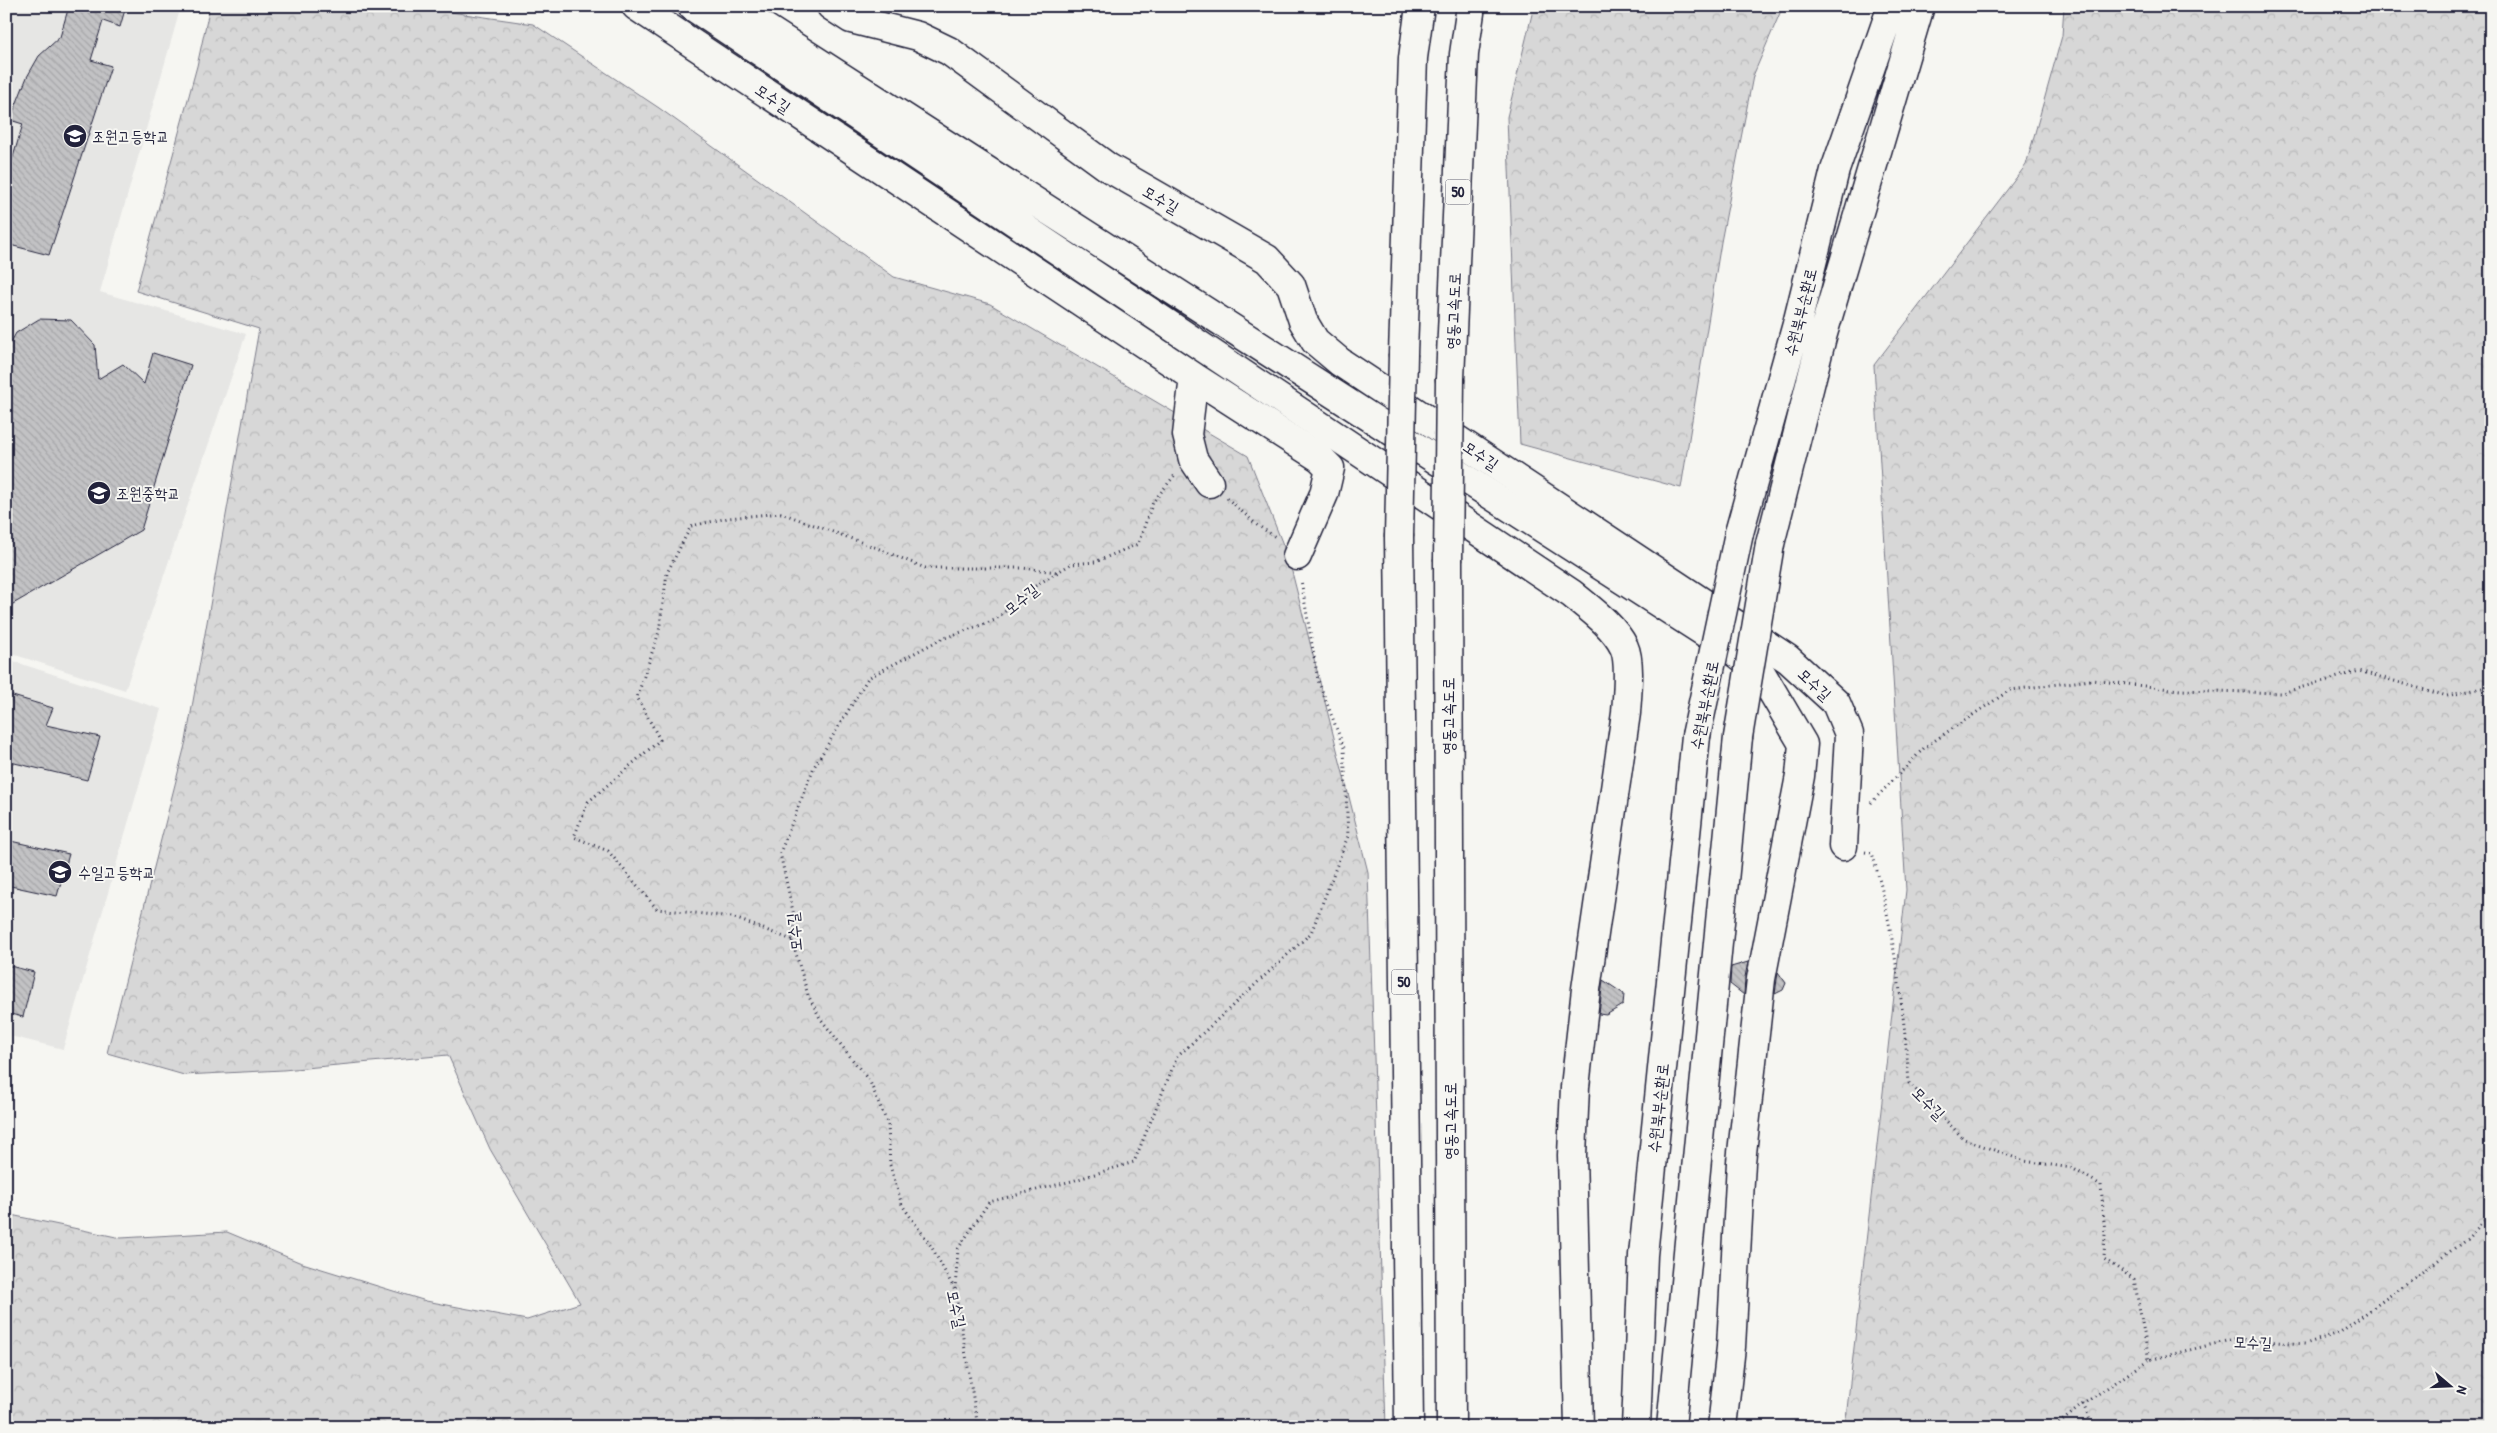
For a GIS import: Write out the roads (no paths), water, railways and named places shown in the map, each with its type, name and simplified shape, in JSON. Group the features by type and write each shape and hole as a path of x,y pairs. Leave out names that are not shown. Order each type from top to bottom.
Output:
{"main road":[{"name":"모수길","path":"636,6 1194,377 1320,458 1330,468 1324,494 1297,556"},
{"path":"692,6 1572,594 1609,625 1624,648 1627,676 1626,713 1586,989 1575,1087 1572,1155 1579,1427"},
{"path":"731,6 1589,557 1735,652 1760,671 1803,744 1800,776 1761,979 1741,1162 1732,1347 1722,1427"},
{"name":"모수길","path":"831,6 851,19 918,36 949,50 1109,168 1267,259 1291,285 1303,321 1315,341 1340,362 1788,659 1836,703 1849,734 1843,846"},
{"name":"50","path":"1409,1427 1399,537 1413,58 1420,6"},
{"name":"영동고속도로","path":"1451,1427 1448,561 1450,379 1464,54 1471,6"},
{"name":"수원북부순환로","path":"1636,1427 1643,1255 1696,736 1739,533 1798,324 1835,170 1892,6"},
{"name":"수원북부순환로","path":"1671,1427 1738,737 1770,544 1828,318 1920,6"},
{"path":"1194,377 1187,435 1193,459 1209,483"}],"place":[{"name":"조원고등학교","path":"75,136"},
{"name":"조원중학교","path":"99,493"},
{"name":"수일고등학교","path":"60,872"}]}
